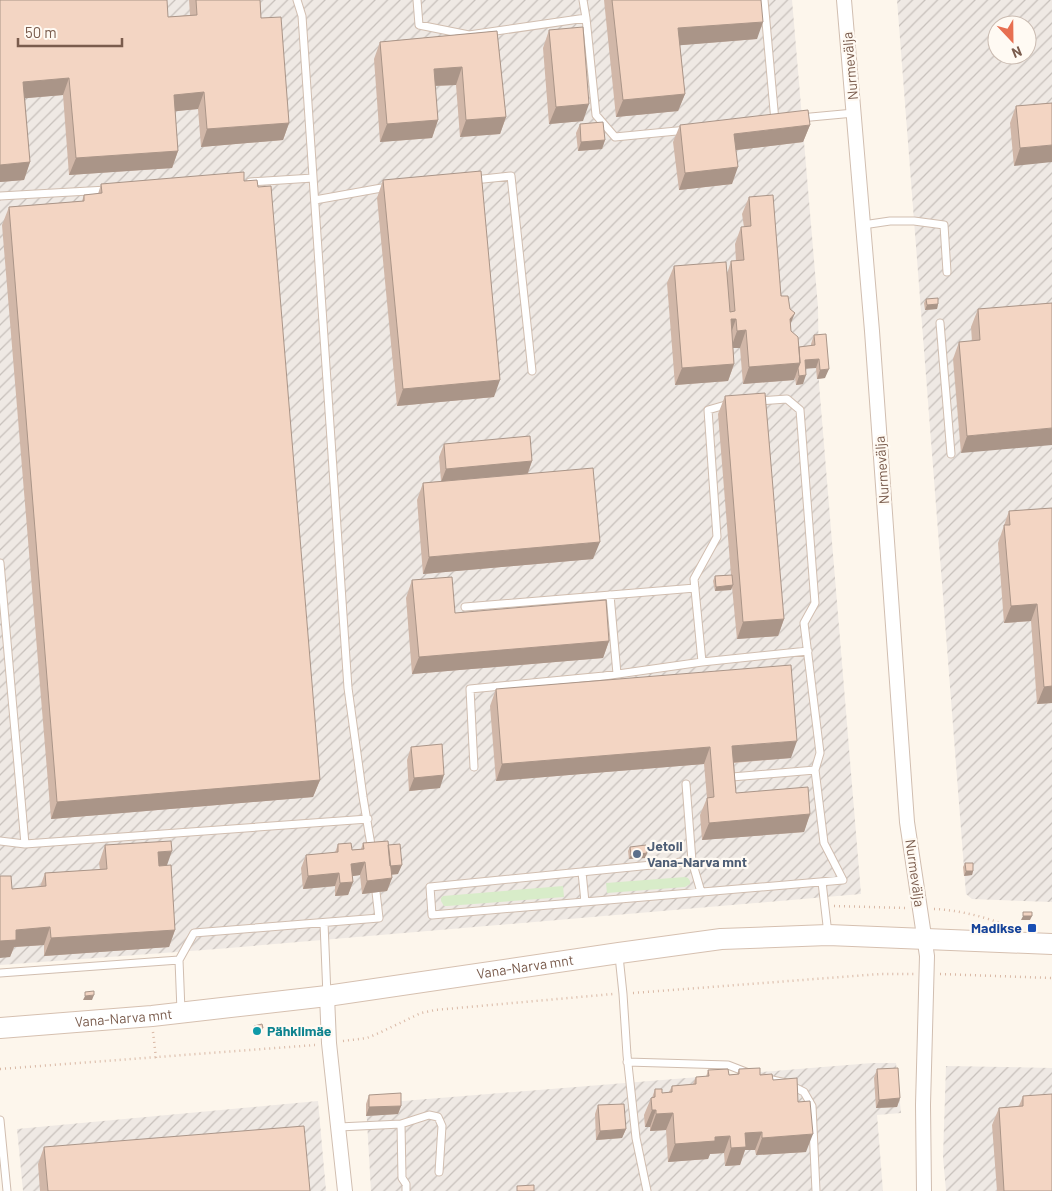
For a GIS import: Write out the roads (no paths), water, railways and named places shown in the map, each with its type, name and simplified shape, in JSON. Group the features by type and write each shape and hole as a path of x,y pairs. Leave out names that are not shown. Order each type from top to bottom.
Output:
{"main road":[{"name":"Vana-Narva mnt","path":"0,1028 132,1018 327,996 721,939 828,934 1052,944"}],"street":[{"name":"Nurmevälja","path":"844,0 874,350 908,822 925,939"},
{"path":"924,1191 925,939"},
{"path":"327,996 329,1044 345,1191"}],"lane":[{"path":"297,0 302,16 348,688 373,855"},
{"path":"417,0 419,25 469,35 586,18"},
{"path":"583,0 596,115 615,137 695,129"},
{"path":"764,0 774,121"},
{"path":"792,119 854,113"},
{"path":"764,122 783,120"},
{"path":"463,181 512,176 532,371"},
{"path":"245,182 313,178"},
{"path":"315,200 376,188 396,187"},
{"path":"0,196 117,189"},
{"path":"863,225 914,221 944,225 947,272"},
{"path":"940,323 951,454"},
{"path":"692,861 430,887 432,915 843,880 824,843 815,770 820,753 804,623 815,603 800,410 787,399 752,402"},
{"path":"702,662 694,579 717,537 708,410 734,403"},
{"path":"0,563 4,642 25,844"},
{"path":"465,607 695,588"},
{"path":"610,595 617,674"},
{"path":"474,767 470,689 617,674 702,662 808,651"},
{"path":"732,778 815,770"},
{"path":"686,784 692,861 701,892"},
{"path":"0,841 25,844 368,819"},
{"path":"582,872 585,902"},
{"path":"822,882 828,934"},
{"path":"181,1012 179,960 194,934 379,918 376,892"},
{"path":"324,923 327,996"},
{"path":"619,953 636,1138 647,1191"},
{"path":"0,973 179,960"},
{"path":"628,1062 728,1065 760,1078 786,1082 804,1092 812,1106 816,1191"},
{"path":"339,1127 401,1124 429,1115 438,1117 442,1126 439,1172"},
{"path":"0,1120 7,1191"},
{"path":"401,1124 402,1178 406,1184 406,1191"}],"place":[{"name":"Jetoil Vana-Narva mnt","path":"637,854"},
{"name":"Madikse","path":"1032,928"},
{"name":"Pähklimäe","path":"257,1031"}]}
